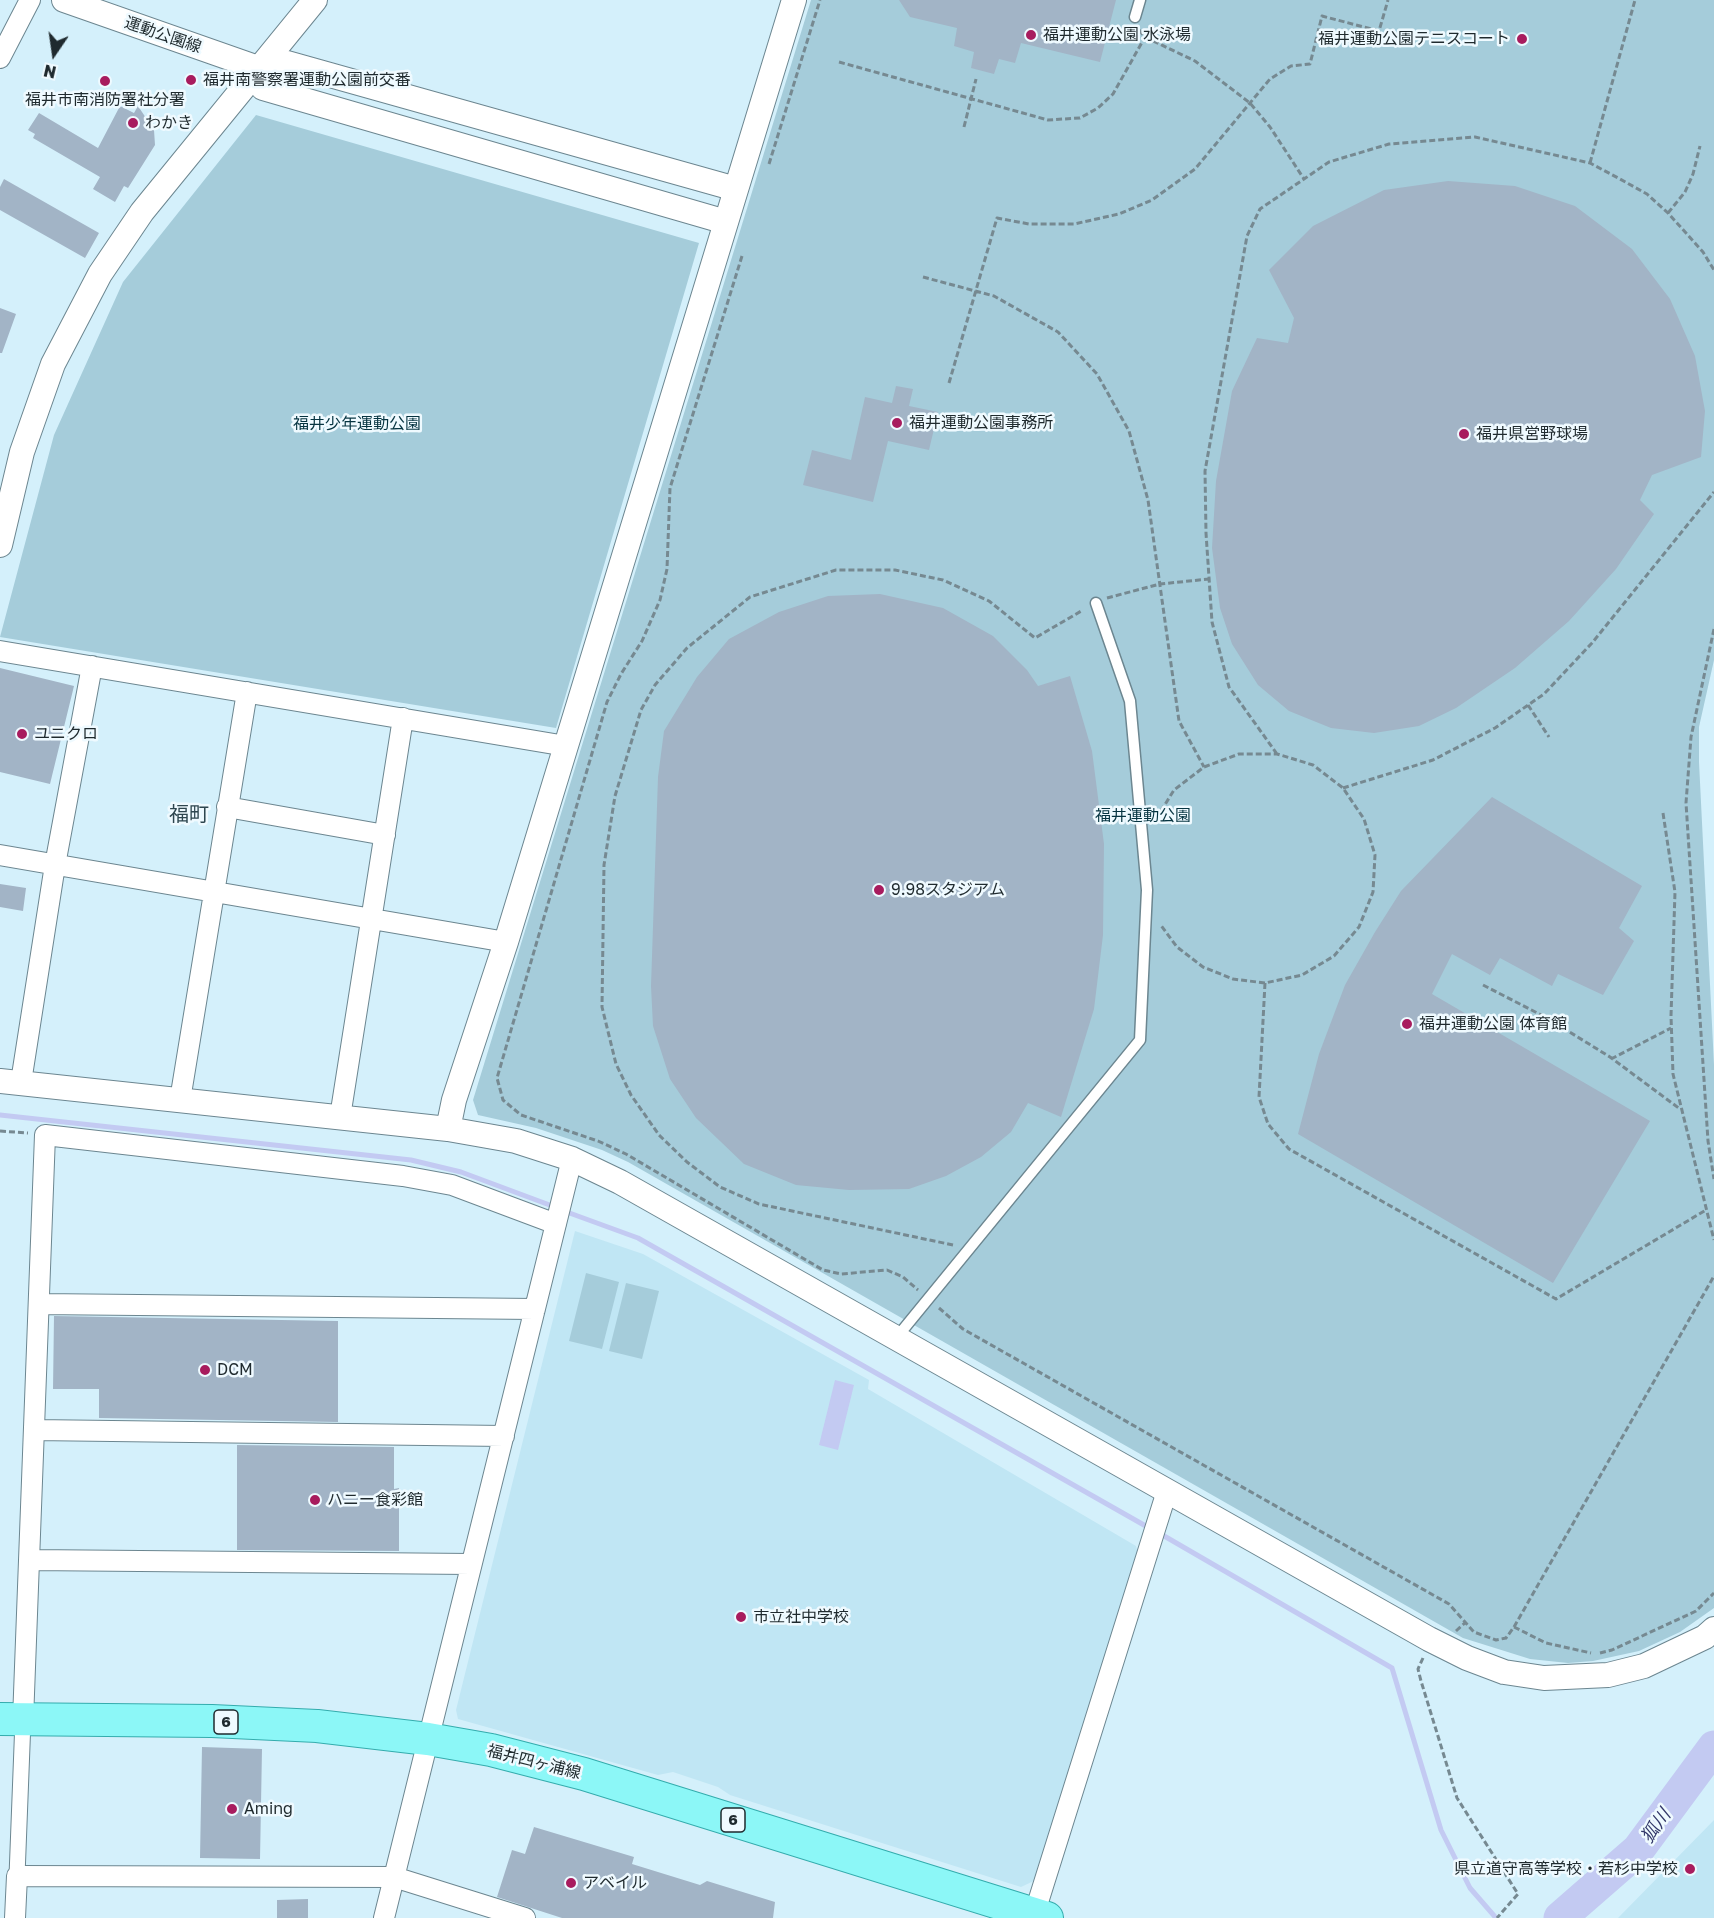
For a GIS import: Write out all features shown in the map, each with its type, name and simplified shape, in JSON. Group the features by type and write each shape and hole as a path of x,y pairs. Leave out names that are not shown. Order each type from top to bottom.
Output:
{"main road":[{"name":"福井四ヶ浦線","path":"12,1720 275,1724 373,1731 491,1750 584,1774 1038,1917"}],"street":[{"path":"0,58 30,0"},
{"name":"運動公園線","path":"64,0 94,5 261,69"},
{"path":"0,545 22,452 53,364 100,274 142,212 315,0"},
{"path":"448,1129 454,1100 506,942 794,0"},
{"path":"261,69 280,61 736,189"},
{"path":"261,69 263,88 726,222"},
{"path":"0,651 566,746"},
{"path":"92,666 55,865 10,1082 448,1129 516,1141 572,1159 620,1182 1440,1644 1467,1658 1504,1672 1544,1678 1608,1675 1644,1666 1705,1637 1714,1629"},
{"path":"180,1100 247,692"},
{"path":"340,1117 403,718"},
{"path":"227,807 385,835"},
{"path":"0,855 506,942"},
{"path":"15,1918 17,1876 12,1720 30,1560 45,1135 403,1176 452,1185 557,1222"},
{"path":"384,1918 572,1159"},
{"path":"39,1304 535,1309"},
{"path":"34,1430 504,1436"},
{"path":"1038,1917 1167,1491"},
{"path":"30,1560 471,1564"},
{"path":"17,1876 394,1876 525,1918"}],"lane":[{"path":"1135,17 1140,0"},
{"path":"897,1337 1140,1041 1147,890 1130,700 1096,603"}],"path":[{"path":"769,164 820,0"},
{"path":"949,383 997,218 1029,224 1074,224 1119,214 1152,200 1195,169 1270,79 1291,66 1310,64 1322,16 1379,31 1388,0"},
{"path":"1590,163 1635,0"},
{"path":"1135,17 1137,28 1145,37 1195,61 1250,103 1270,127 1305,179"},
{"path":"839,62 1048,120 1080,118 1098,108 1113,94 1145,37"},
{"path":"964,127 976,79"},
{"path":"1277,754 1229,687 1212,622 1204,471 1247,236 1260,209 1329,162 1389,144 1475,137 1590,163 1647,194 1668,213 1703,252 1714,270"},
{"path":"1668,213 1686,192 1700,146"},
{"path":"742,256 670,488 667,569 660,600 642,641 607,702 501,1062 497,1078 503,1100 521,1115 598,1141 626,1154 823,1270 841,1274 887,1270 903,1277 963,1329 1449,1604 1474,1632 1496,1640 1506,1638 1514,1627 1714,1276"},
{"path":"923,278 994,296 1058,332 1097,374 1130,431 1148,500 1179,721 1204,767"},
{"path":"1343,788 1433,760 1495,728 1544,694 1592,643 1714,492"},
{"path":"970,1249 759,1204 720,1187 687,1162 659,1135 631,1095 616,1064 602,1006 604,865 615,795 641,710 655,685 687,648 750,597 836,570 895,570 943,580 989,601 1035,638 1096,603 1122,592 1160,584 1209,579"},
{"path":"1714,629 1691,737 1686,802 1708,1141 1714,1179"},
{"path":"1528,705 1550,737"},
{"path":"1147,890 1158,921 1185,954 1203,967 1233,979 1265,982 1302,975 1334,956 1359,927 1373,892 1375,855 1364,819 1343,788 1313,765 1277,754 1239,754 1204,767 1174,790 1154,822"},
{"path":"1663,813 1676,892 1671,1028 1673,1074 1714,1240"},
{"path":"1265,982 1258,1097 1268,1124 1289,1149 1556,1299 1706,1210"},
{"path":"1483,985 1547,1018 1611,1059 1682,1110"},
{"path":"1611,1059 1671,1028"},
{"path":"0,1131 45,1135"},
{"path":"1514,1627 1546,1644 1594,1654 1612,1650 1696,1611 1714,1593"},
{"path":"1422,1659 1418,1669 1421,1682 1457,1798 1518,1894 1497,1918"}],"shaded area":[{"path":"575,1231 643,1254 869,1380 868,1389 1136,1546 1138,1554 1038,1879 1021,1887 730,1795 718,1787 673,1772 658,1775 458,1719 456,1710"},
{"path":"835,1380 854,1385 838,1450 819,1445"},
{"name":"県立道守高等学校・若杉中学校","path":"1714,1820 1714,1918 1618,1918"}],"green space":[{"name":"福井運動公園","path":"811,0 1714,0 1714,660 1699,727 1699,762 1714,1065 1714,1608 1680,1632 1639,1651 1593,1661 1568,1663 1530,1659 1463,1638 628,1162 602,1150 536,1128 478,1115 473,1100"},
{"name":"福井少年運動公園","path":"256,115 699,243 556,728 0,637 54,435 123,282"},
{"path":"586,1273 619,1282 602,1349 569,1341"},
{"path":"626,1283 659,1291 642,1359 609,1351"}],"building":[{"name":"福井運動公園 水泳場","path":"899,0 1116,0 1100,62 1021,43 1015,63 999,59 994,74 971,68 974,52 954,46 957,28 910,17"},
{"path":"120,106 134,113 138,106 154,130 155,145 128,188 124,186 115,202 93,189 100,177 33,138 35,134 28,130 39,113 98,148"},
{"path":"4,179 99,233 85,258 0,210 0,187"},
{"name":"福井県営野球場","path":"1448,181 1515,186 1575,206 1632,249 1670,299 1695,356 1705,411 1701,457 1652,475 1640,500 1654,514 1616,569 1569,621 1515,668 1456,708 1419,726 1374,733 1331,728 1289,711 1258,685 1232,644 1220,608 1212,548 1216,481 1232,391 1257,338 1288,343 1294,318 1269,270 1313,226 1384,190"},
{"path":"0,308 16,314 2,353 0,353"},
{"path":"896,386 913,389 909,406 938,412 929,450 888,441 873,502 803,485 812,450 851,460 865,397 892,403"},
{"name":"9.98スタジアム","path":"880,594 943,608 993,636 1027,670 1038,686 1070,676 1092,751 1104,844 1103,935 1094,1009 1061,1117 1028,1103 1011,1132 981,1157 946,1176 909,1189 849,1190 796,1185 744,1164 696,1118 670,1079 653,1026 651,986 658,777 664,731 697,677 729,639 779,612 828,596"},
{"path":"0,668 74,686 50,784 0,772"},
{"name":"福井運動公園 体育館","path":"1492,797 1642,886 1619,928 1634,941 1603,995 1558,974 1552,986 1500,958 1490,975 1452,954 1432,994 1650,1121 1553,1283 1298,1134 1319,1054 1345,985 1375,932 1401,891"},
{"path":"0,884 26,888 23,911 0,907"},
{"path":"54,1316 338,1321 338,1422 99,1418 99,1389 53,1389"},
{"path":"237,1445 394,1447 394,1489 399,1488 399,1551 237,1550"},
{"path":"202,1747 262,1749 260,1859 200,1858"},
{"path":"534,1827 634,1857 632,1864 700,1885 707,1881 775,1902 773,1918 562,1918 497,1897 512,1850 525,1854"},
{"path":"308,1899 308,1918 277,1918 277,1900"}],"waterway":[{"path":"0,1115 411,1160 461,1172 555,1207"},
{"path":"564,1211 638,1238 1151,1529"},
{"path":"1159,1533 1392,1668 1441,1830 1470,1888 1496,1918"},
{"name":"狐川","path":"1560,1918 1638,1850 1714,1747"}],"place":[{"name":"福井運動公園 水泳場","path":"1031,35"},
{"name":"福井運動公園テニスコート","path":"1522,39"},
{"name":"福井南警察署運動公園前交番","path":"191,80"},
{"name":"福井市南消防署社分署","path":"105,81"},
{"name":"わかき","path":"133,123"},
{"name":"福井運動公園事務所","path":"897,423"},
{"name":"福井県営野球場","path":"1464,434"},
{"name":"ユニクロ","path":"22,734"},
{"name":"9.98スタジアム","path":"879,890"},
{"name":"福井運動公園 体育館","path":"1407,1024"},
{"name":"DCM","path":"205,1370"},
{"name":"ハニー食彩館","path":"315,1500"},
{"name":"市立社中学校","path":"741,1617"},
{"name":"Aming","path":"232,1809"},
{"name":"県立道守高等学校・若杉中学校","path":"1690,1869"},
{"name":"アベイル","path":"571,1883"}],"district":[{"name":"福町","path":"189,815"}]}
